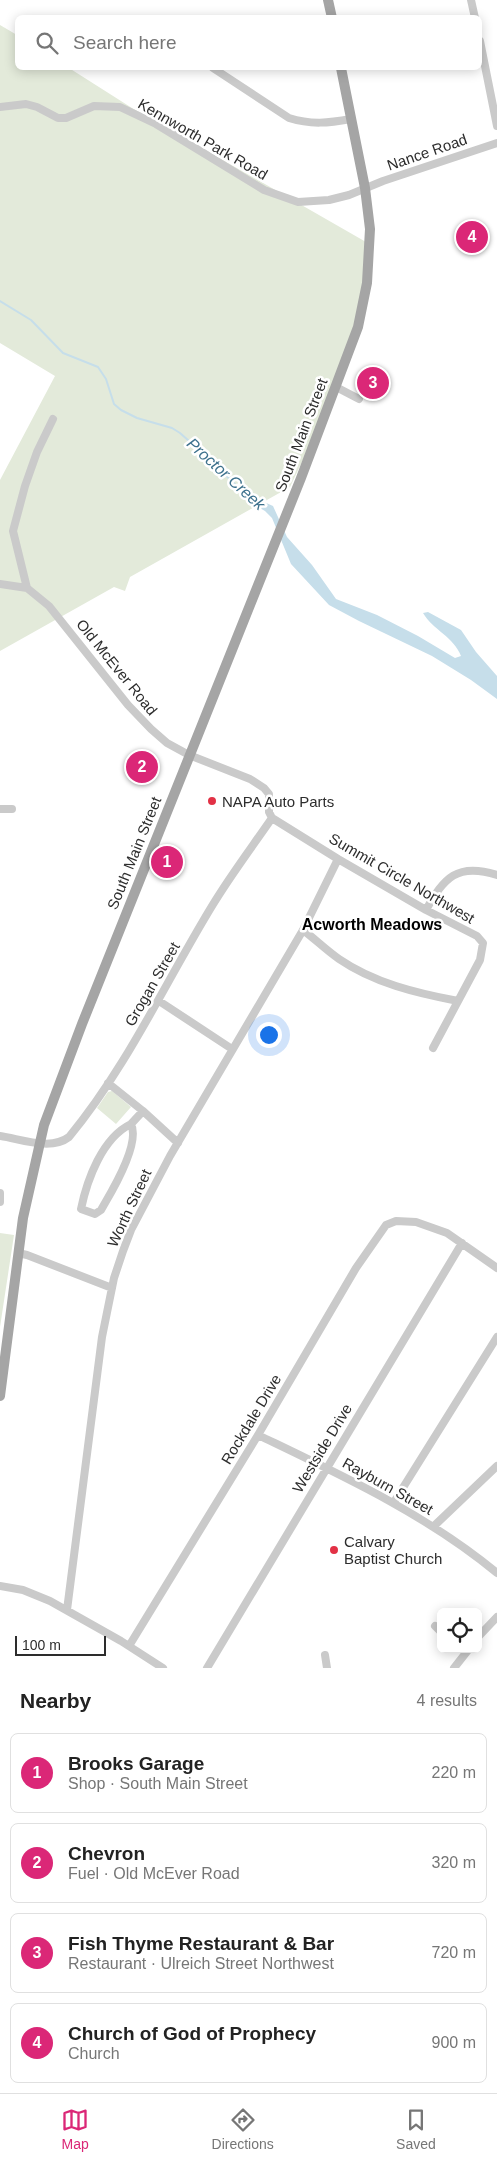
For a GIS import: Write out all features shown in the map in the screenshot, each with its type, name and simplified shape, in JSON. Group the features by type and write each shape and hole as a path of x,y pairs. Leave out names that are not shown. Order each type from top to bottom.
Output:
{"main road":[{"path":"328,0 331,15"},
{"name":"South Main Street","path":"0,1396 26,1202 44,1125 66,1063 285,518 358,327 366,290 370,229 365,188 341,70"}],"street":[{"path":"471,0 474,15"},
{"path":"482,51 497,126"},
{"path":"216,70 289,118 303,122 325,124 351,120"},
{"name":"Kennworth Park Road","path":"0,107 26,104 58,118 66,118 94,106 120,107 156,124 264,190 298,202 330,200 365,188"},
{"name":"Nance Road","path":"365,188 497,143"},
{"path":"336,388 359,398"},
{"path":"0,584 27,588 13,531 25,486 53,419"},
{"name":"Old McEver Road","path":"27,588 49,606 128,704 151,729 167,743 190,755 250,779 264,788 269,796 269,812 272,818"},
{"path":"0,809 12,809"},
{"name":"Grogan Street","path":"0,1136 56,1143 69,1137 108,1083 159,1001 212,906 272,818"},
{"name":"Summit Circle Northwest","path":"272,818 426,910 477,936 483,943 480,960 433,1048"},
{"name":"Worth Street","path":"67,1610 102,1337 112,1288 132,1230 178,1143 303,930 338,859"},
{"path":"426,910 441,884 452,876 471,871 497,875"},
{"path":"303,930 339,959 377,979 415,992 458,1001"},
{"path":"159,1001 232,1049"},
{"path":"108,1083 143,1111 178,1143"},
{"path":"131,1124 134,1132 133,1143 101,1210 95,1214 81,1209 86,1188 97,1163 117,1134 131,1124 143,1111"},
{"path":"0,1193 0,1202"},
{"name":"Rockdale Drive","path":"129,1646 258,1435 337,1299 386,1225 396,1221 405,1221 424,1225 447,1234 462,1243"},
{"path":"462,1243 497,1268"},
{"name":"Westside Drive","path":"207,1668 462,1243"},
{"path":"18,1254 27,1255 112,1288"},
{"path":"394,1502 497,1337"},
{"name":"Rayburn Street","path":"258,1435 394,1502 433,1527 497,1574"},
{"path":"433,1527 497,1466"},
{"path":"0,1586 37,1595 67,1610 163,1668"},
{"path":"482,1633 497,1617"},
{"path":"454,1668 463,1653"},
{"path":"325,1656 328,1668"}],"green space":[{"path":"0,25 15,34 15,70 72,70 132,108 366,242 367,297 330,403 290,487 130,577 125,591 114,587 0,651 0,480 55,376 0,343"},
{"path":"112,1091 131,1107 116,1124 97,1108 108,1092"},
{"path":"0,1233 14,1235 0,1327"}],"water":[{"path":"246,494 273,506 287,537 312,565 336,599 377,615 455,658 461,656 458,649 423,613 428,612 461,630 476,652 497,676 497,699 471,680 432,656 329,605 291,564 272,518 265,511 244,499"}],"waterway":[{"name":"Proctor Creek","path":"0,301 31,320 63,353 98,367 106,379 114,404 121,410 137,418 172,428 180,433 247,496"}],"place":[{"name":"Church of God of Prophecy","path":"472,237"},
{"name":"Fish Thyme Restaurant & Bar","path":"373,383"},
{"name":"Chevron","path":"142,767"},
{"name":"NAPA Auto Parts","path":"212,801"},
{"name":"Brooks Garage","path":"167,862"},
{"name":"Calvary Baptist Church","path":"334,1550"}],"district":[{"name":"Acworth Meadows","path":"372,924"}]}
